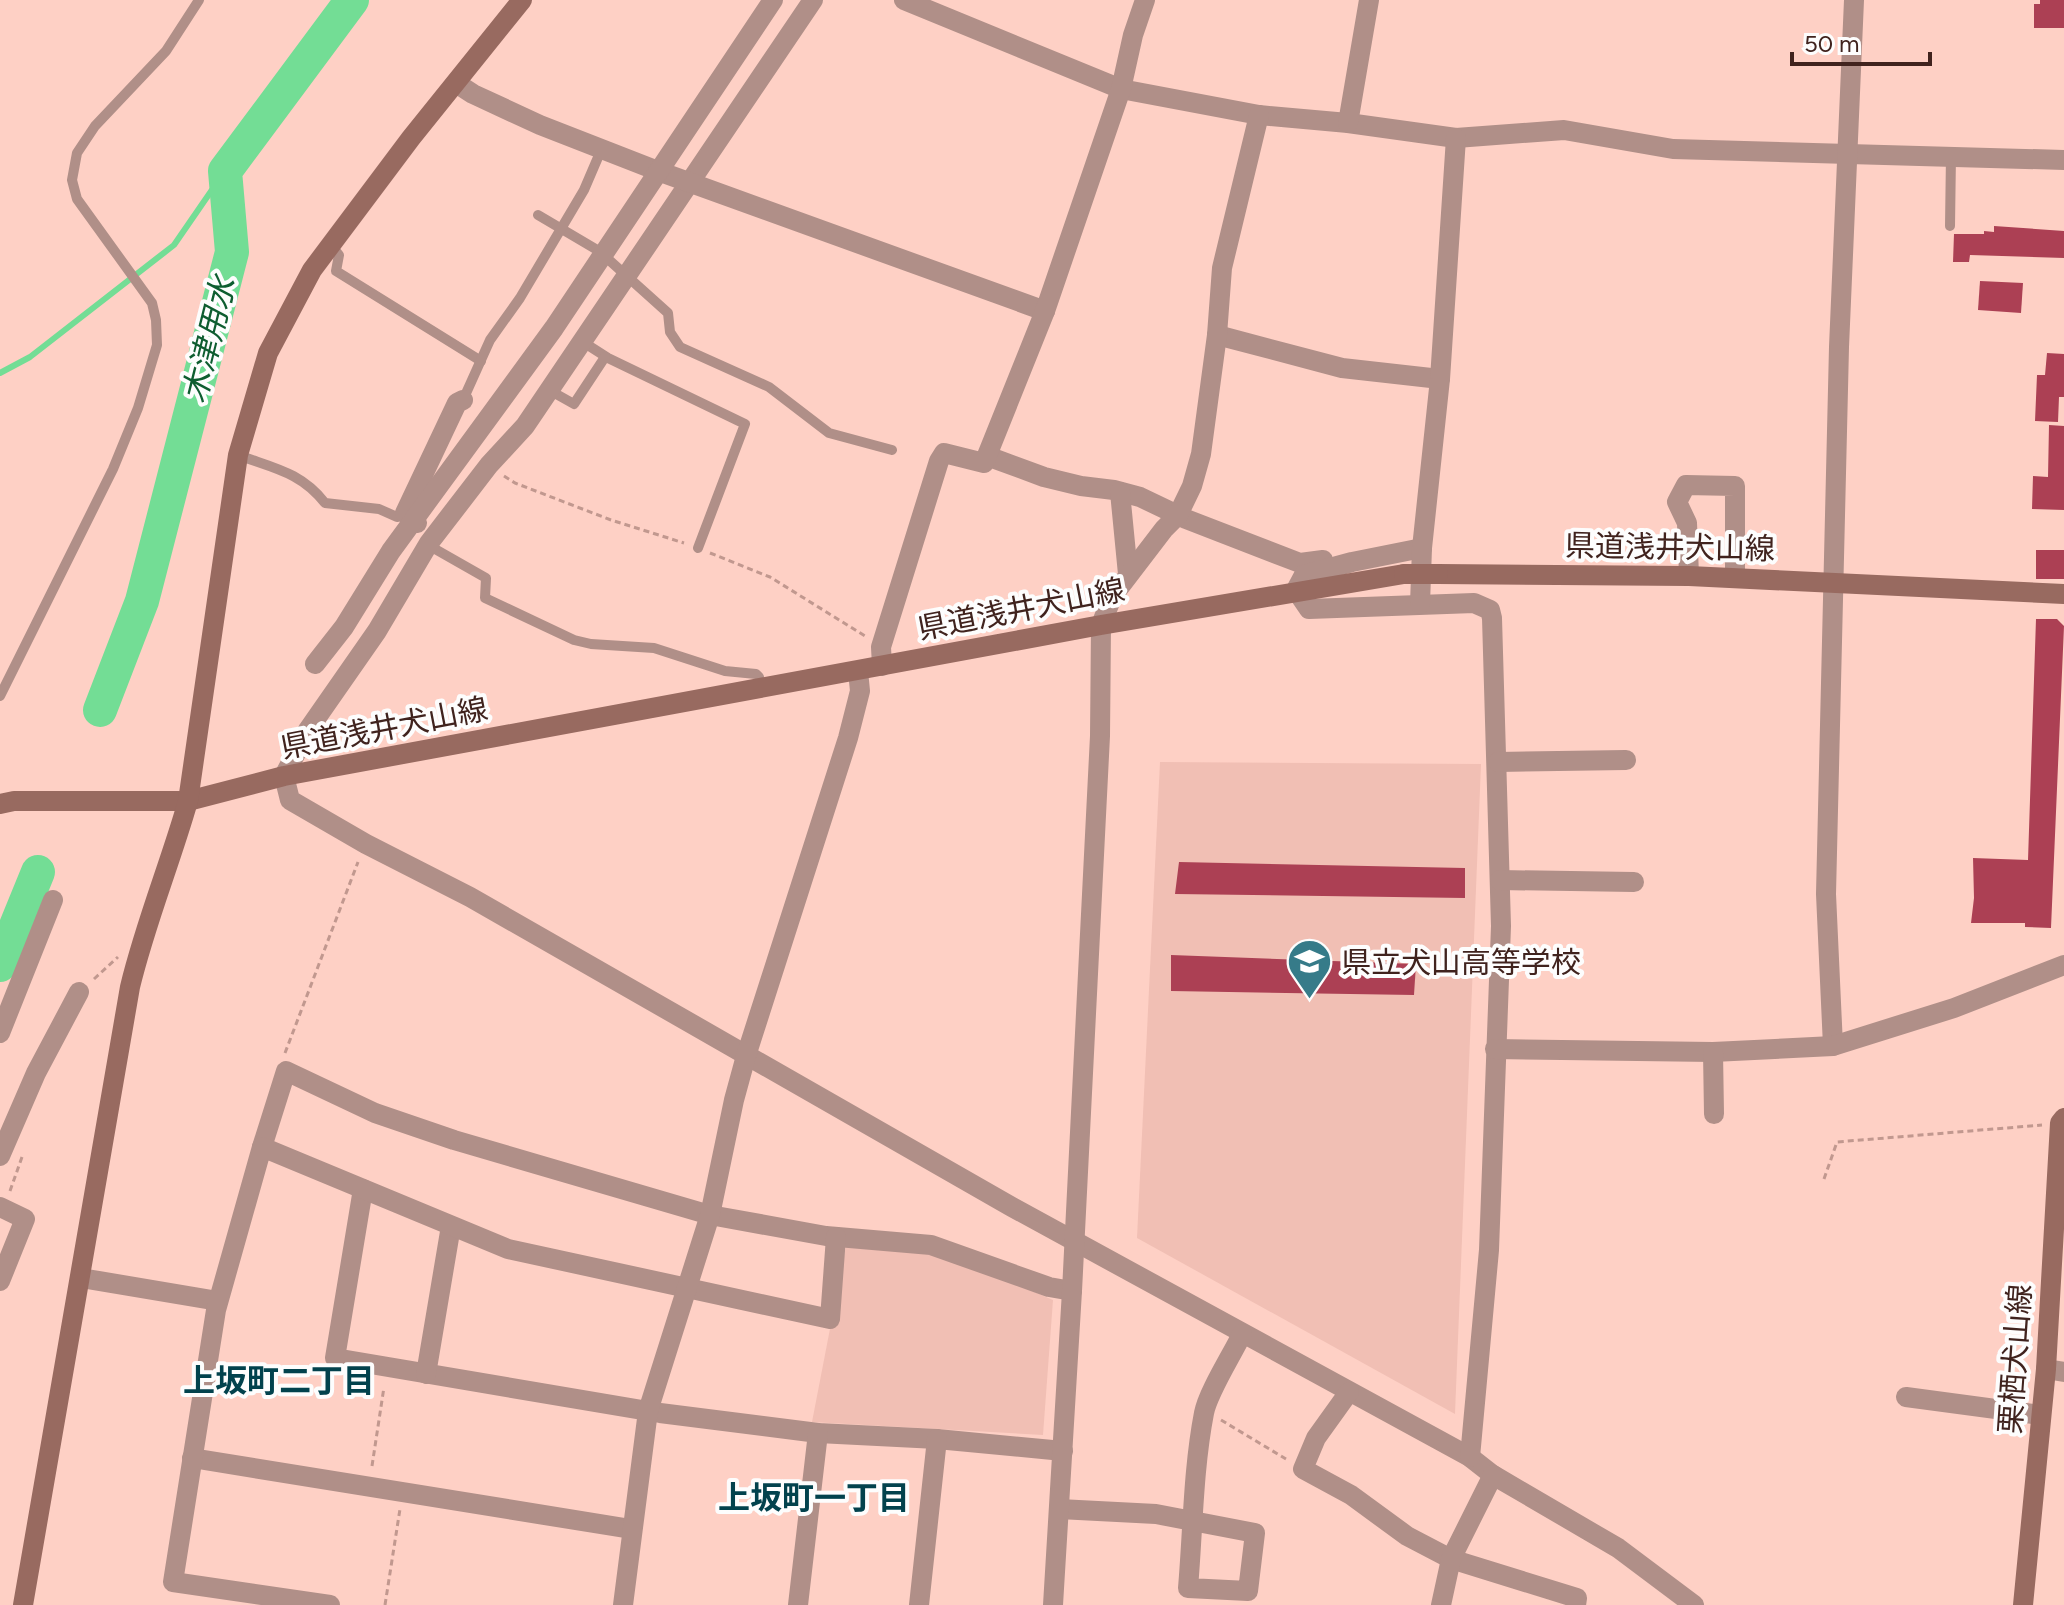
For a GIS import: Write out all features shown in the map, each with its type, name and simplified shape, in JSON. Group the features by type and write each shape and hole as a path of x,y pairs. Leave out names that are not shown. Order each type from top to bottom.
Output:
{"main road":[{"path":"23,1605 130,987 143,935 188,801 238,455 268,353 312,270 522,0"},
{"name":"県道浅井犬山線","path":"0,804 14,801 188,801 284,776 1101,625 1402,574 1689,576 2064,594"},
{"name":"栗栖犬山線","path":"2023,1605 2041,1415 2055,1370 2062,1121"}],"street":[{"path":"409,516 514,386 773,0"},
{"path":"813,0 525,426 489,465 431,541 377,631 308,730 284,776 290,800 366,844 470,897 1074,1241 1470,1457 1493,1475 1618,1548 1672,1596 1694,1605"},
{"path":"904,0 1121,89 1259,115 1456,138 1564,130 1673,149 2064,160"},
{"path":"882,666 881,647 939,461 944,453 984,463 1045,311 1121,89 1133,35 1145,0"},
{"path":"1348,123 1369,0"},
{"path":"1833,1046 1826,894 1832,581 1854,0"},
{"path":"456,83 540,125 658,171 1045,311"},
{"path":"1053,1605 1100,736 1101,625 1112,597 1178,515 1192,486 1201,454 1217,335 1222,268 1259,115"},
{"path":"1420,604 1422,548 1440,379 1456,138"},
{"path":"1217,335 1342,368 1440,379"},
{"path":"315,664 344,627 391,551 457,403 463,400"},
{"path":"987,456 1044,477 1140,497 1300,563 1337,559 1352,562"},
{"path":"1689,576 1687,523 1677,502 1686,485 1735,486 1735,578"},
{"path":"1120,492 1128,574"},
{"path":"409,516 431,541"},
{"path":"1422,548 1304,575 1296,590 1309,609 1474,603 1490,610 1498,762 1501,926 1489,1250 1470,1457"},
{"path":"623,1605 648,1411 710,1215 746,1056 848,738 860,691 858,671"},
{"path":"1498,762 1626,760"},
{"path":"1500,880 1634,882"},
{"path":"0,1033 53,900"},
{"path":"1495,1049 1713,1052 1833,1046 1954,1008 2064,965"},
{"path":"0,1156 36,1073 79,992"},
{"path":"1713,1052 1714,1114"},
{"path":"318,1604 173,1582 218,1301 286,1071 375,1113 710,1215 836,1237 931,1245 1049,1287 1072,1291"},
{"path":"262,1147 508,1249 830,1319 836,1237"},
{"path":"363,1189 335,1358 648,1411 818,1433 937,1439 1063,1451"},
{"path":"0,1207 25,1219 0,1281"},
{"path":"426,1374 451,1226"},
{"path":"81,1278 218,1301"},
{"path":"1059,1509 1156,1514 1194,1522 1255,1533 1248,1591 1188,1596 1194,1522 1204,1410 1242,1334"},
{"path":"1349,1392 1316,1438 1303,1469 1351,1495 1407,1536 1451,1559 1577,1598 1576,1605"},
{"path":"1906,1397 2041,1415"},
{"path":"798,1605 818,1433"},
{"path":"919,1605 937,1439"},
{"path":"192,1458 631,1529"},
{"path":"1441,1605 1451,1559 1493,1475"}],"lane":[{"path":"0,696 113,469 138,408 157,345 152,303 77,199 72,180 77,153 95,126 166,51 199,0"},
{"path":"463,400 490,340 561,230 584,190 602,148"},
{"path":"1950,226 1951,155"},
{"path":"538,215 604,255 668,313 670,332 680,347 769,387 829,433 892,450"},
{"path":"331,245 339,255 336,271 481,361"},
{"path":"583,342 605,357 745,424 698,548"},
{"path":"549,390 574,404 605,357"},
{"path":"238,455 297,476 314,489 325,503 379,509 397,517 409,516"},
{"path":"431,541 486,578 485,598 574,640 654,648 725,671 756,674 760,689"}],"path":[{"path":"286,1071 281,1064 366,844"},
{"path":"79,992 143,935"},
{"path":"1824,1179 1837,1142 2062,1121"},
{"path":"369,1487 387,1367"},
{"path":"1204,1410 1303,1469"},
{"path":"385,1605 403,1494"}],"shaded area":[{"name":"県立犬山高等学校","path":"1160,762 1481,764 1455,1414 1137,1238"},
{"path":"846,1246 940,1251 1053,1300 1043,1435 812,1422"}],"building":[{"path":"2040,0 2064,0 2064,28 2034,28 2034,4 2040,4"},
{"path":"1994,226 2064,231 2064,258 1970,255 1969,262 1953,262 1954,234 1994,232"},
{"path":"1980,281 2023,283 2021,313 1978,310"},
{"path":"2047,353 2064,354 2064,397 2059,397 2058,422 2035,421 2037,375 2045,375"},
{"path":"2049,425 2064,426 2064,510 2032,509 2033,476 2048,477"},
{"path":"2036,550 2064,550 2064,579 2036,579"},
{"path":"2036,619 2057,619 2064,626 2051,928 2025,927 2025,923 1971,923 1973,858 2028,860"},
{"path":"1179,862 1465,868 1465,898 1175,894"},
{"path":"1171,955 1416,964 1414,995 1171,991"}],"waterway":[{"name":"木津用水","path":"100,710 142,601 232,252 225,171 352,0"},
{"path":"0,373 30,357 174,245 225,171"},
{"name":"木津用水","path":"0,965 38,872"}],"place":[{"name":"県立犬山高等学校","path":"1310,1001"}],"district":[{"name":"上坂町二丁目","path":"279,1381"},
{"name":"上坂町一丁目","path":"814,1498"}]}
